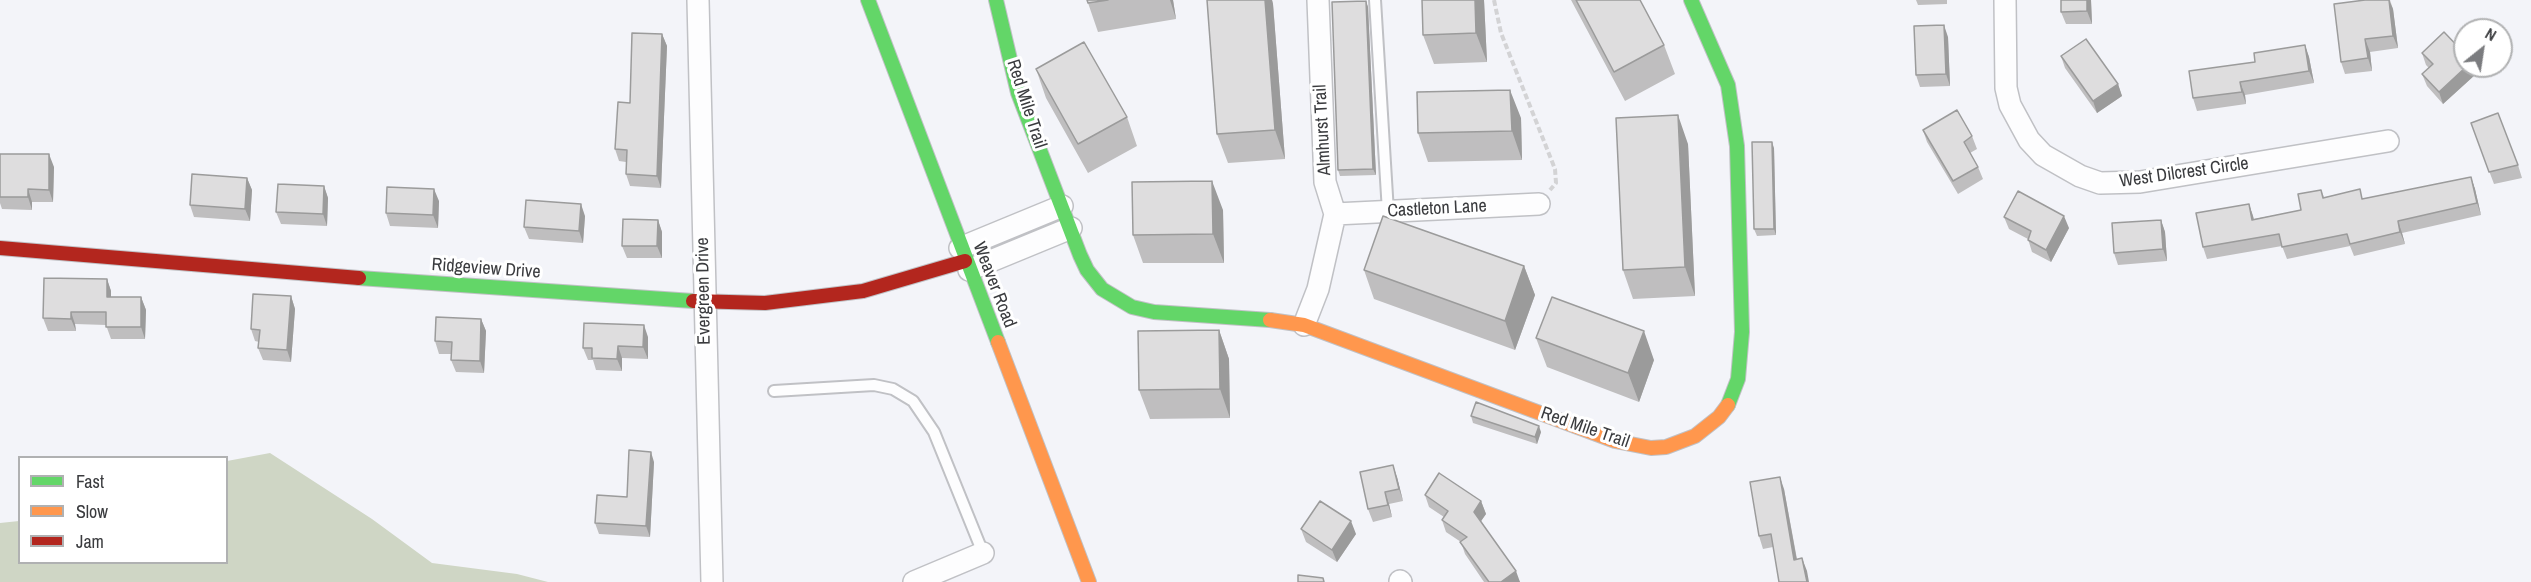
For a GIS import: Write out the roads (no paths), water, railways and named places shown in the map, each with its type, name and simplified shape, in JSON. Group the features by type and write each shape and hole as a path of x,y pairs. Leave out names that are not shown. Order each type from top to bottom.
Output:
{"street":[{"name":"Evergreen Drive","path":"698,0 712,582"},
{"name":"Weaver Road","path":"868,0 1089,582"},
{"name":"Red Mile Trail","path":"996,0 1018,93 1087,270 1102,289 1132,307 1154,312 1257,318 1304,326 1615,441 1651,448 1666,447 1695,436 1708,427 1728,404 1738,379 1742,332 1737,146 1728,85 1691,0"},
{"name":"Almhurst Trail","path":"1318,0 1325,182 1335,214"},
{"name":"West Dilcrest Circle","path":"2005,0 2006,88 2010,105 2019,125 2036,147 2062,168 2080,176 2100,183 2140,182 2388,141"},
{"name":"Castleton Lane","path":"1335,214 1539,204"},
{"path":"965,260 1062,206"},
{"path":"1304,326 1318,289 1335,214"},
{"path":"965,260 1071,228"},
{"name":"Ridgeview Drive","path":"0,248 374,279 704,302 765,303 863,291 965,260"},
{"path":"914,582 983,553"}],"lane":[{"path":"1375,0 1388,212"},
{"path":"774,391 874,384 893,389 913,401 934,432 983,553"}]}
